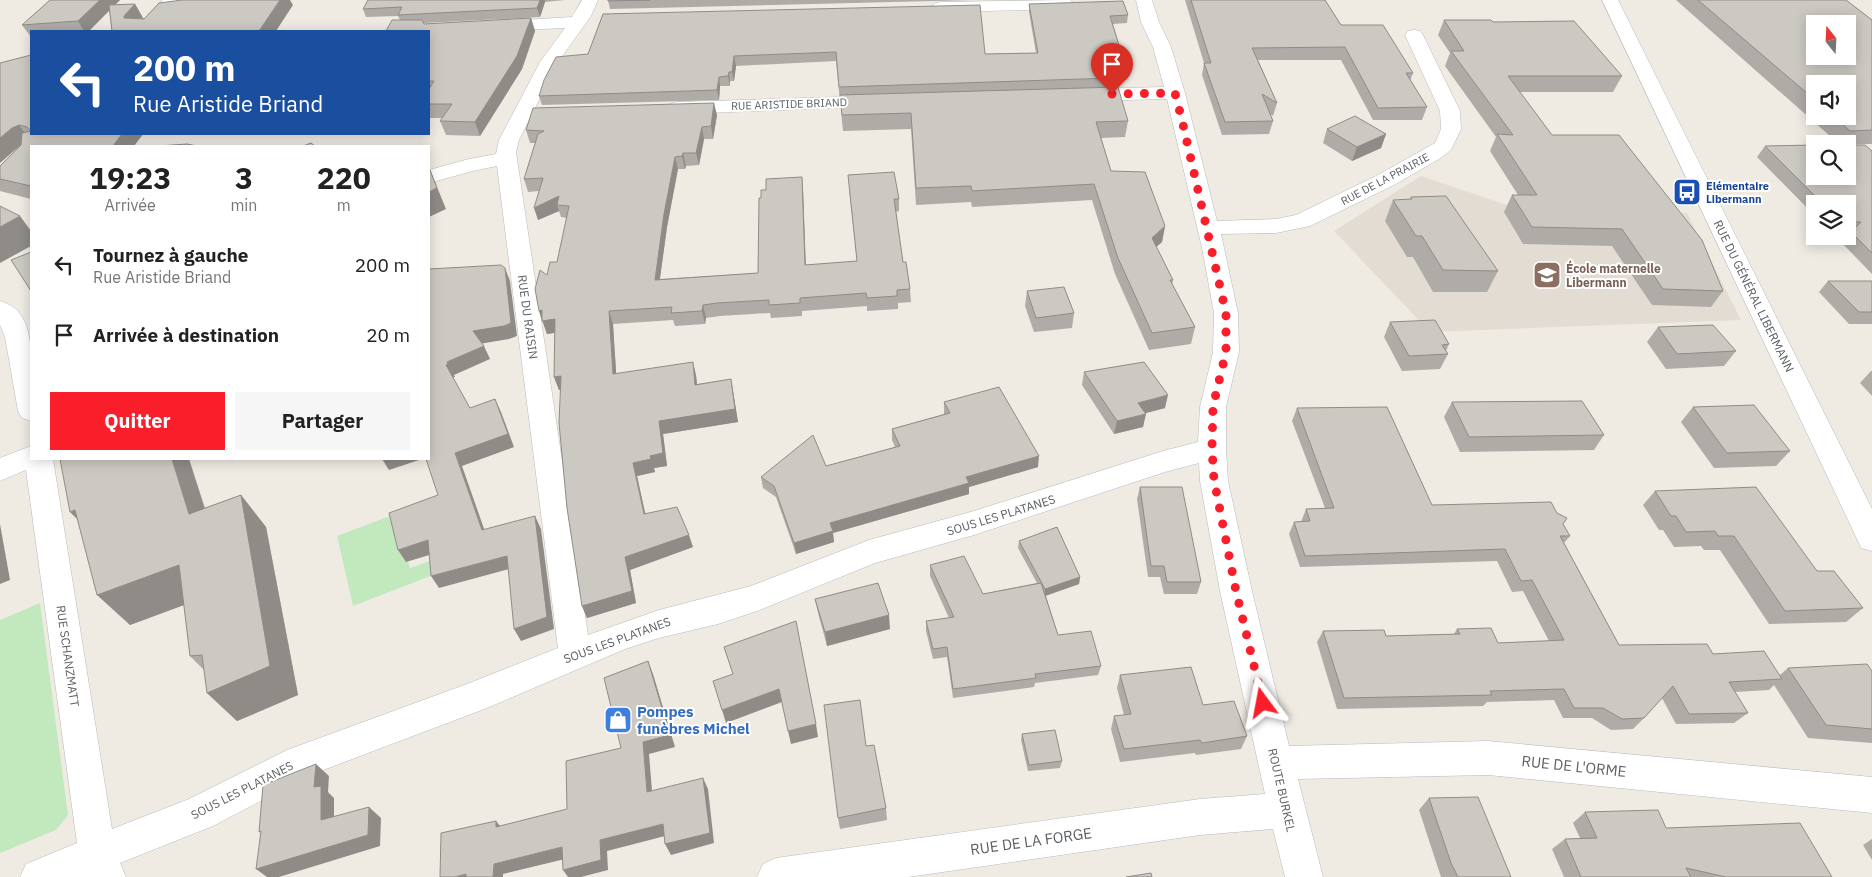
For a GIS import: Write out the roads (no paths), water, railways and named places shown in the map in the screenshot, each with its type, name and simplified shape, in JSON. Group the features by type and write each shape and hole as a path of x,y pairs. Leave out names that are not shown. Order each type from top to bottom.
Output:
{"street":[{"path":"145,30 172,0"},
{"name":"RUE DU GÉNÉRAL LIBERMANN","path":"1610,0 1872,539"},
{"name":"ROUTE BURKEL","path":"1139,2 1162,47 1175,93 1208,228 1226,313 1226,352 1213,406 1212,449 1219,511 1275,763 1304,877"},
{"path":"929,8 1079,4"},
{"path":"479,27 588,14"},
{"name":"RUE DU RAISIN","path":"575,654 506,158 508,140 534,112 553,57 588,14"},
{"name":"RUE DE LA PRAIRIE","path":"1208,228 1276,226 1302,220 1386,180 1432,155 1444,146 1451,129 1450,111 1414,35"},
{"path":"1062,96 1175,93"},
{"name":"RUE ARISTIDE BRIAND","path":"654,108 893,101"},
{"path":"430,177 469,165 506,158"},
{"path":"0,310 14,325 26,349 30,399"},
{"name":"SOUS LES PLATANES","path":"39,877 102,865 299,762 475,697 575,654 659,624 718,610 756,598 869,552 974,523 1162,462 1212,449"},
{"path":"0,470 30,456"},
{"name":"RUE SCHANZMATT","path":"39,460 102,865"},
{"name":"RUE DE L'ORME","path":"1275,763 1488,758 1872,795"},
{"name":"RUE DE LA FORGE","path":"776,877 1200,817 1287,810"}],"place":[{"name":"Elémentaire Libermann","path":"1687,192"},
{"name":"École maternelle Libermann","path":"1547,275"},
{"name":"Pompes funèbres Michel","path":"618,720"}]}
